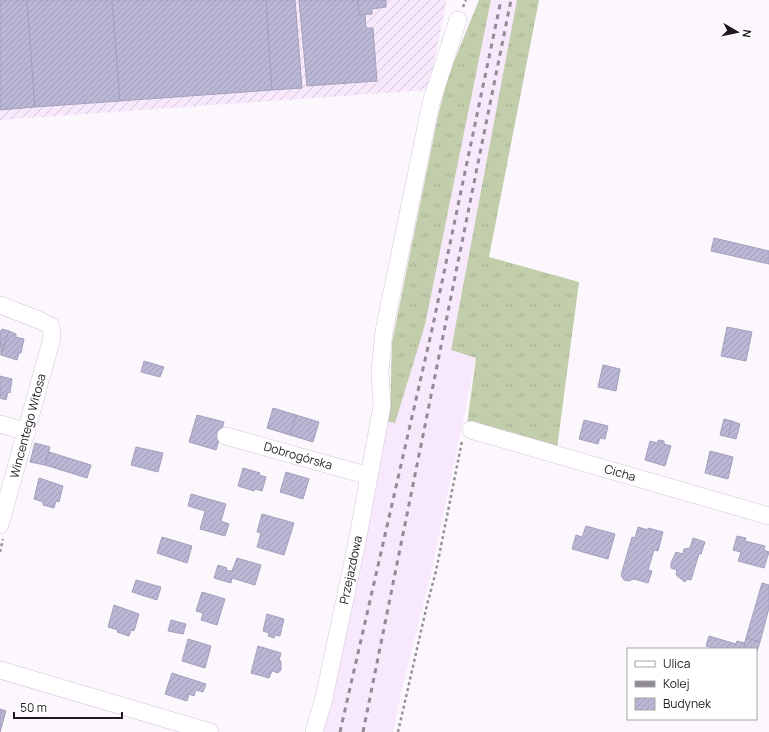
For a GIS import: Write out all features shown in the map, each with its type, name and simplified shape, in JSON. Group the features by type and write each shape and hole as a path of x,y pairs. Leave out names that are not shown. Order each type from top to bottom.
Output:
{"street":[{"name":"Przejazdowa","path":"314,732 326,690 382,406 380,370 384,331 431,104 458,20"},
{"name":"Wincentego Witosa","path":"0,305 51,326 52,338 0,525"},
{"path":"0,424 27,432"},
{"name":"Cicha","path":"471,430 769,516"},
{"name":"Dobrogórska","path":"226,436 369,476"},
{"path":"0,670 210,732"}],"path":[{"path":"398,732 436,571 462,437 471,430"}],"shaded area":[{"path":"0,0 447,0 428,90 0,120"},
{"path":"491,0 517,0 451,350 476,358 432,570 401,693 393,732 321,732 386,421 395,422 425,325"}],"green space":[{"path":"479,0 491,0 425,325 395,423 386,421 390,411 392,342 438,116 448,76"},
{"path":"517,0 539,0 489,257 579,282 557,448 467,424 476,358 451,350"}],"building":[{"path":"0,0 27,0 35,107 0,110"},
{"path":"27,0 112,0 120,101 35,107"},
{"path":"112,0 266,0 272,90 120,101"},
{"path":"266,0 295,0 302,88 272,90"},
{"path":"299,0 358,0 359,15 365,14 366,28 373,28 377,81 307,86"},
{"path":"358,0 386,0 386,7 372,9 372,14 359,15"},
{"path":"714,238 769,251 769,264 711,251"},
{"path":"727,327 752,332 746,361 721,356"},
{"path":"2,329 9,331 1,355 0,332"},
{"path":"9,331 16,334 16,337 24,339 21,353 19,353 17,360 1,355"},
{"path":"144,361 164,367 160,377 141,372"},
{"path":"603,365 620,369 616,391 598,387"},
{"path":"0,376 12,379 10,393 8,392 6,400 0,398"},
{"path":"273,408 296,415 290,435 267,428"},
{"path":"197,415 224,422 216,450 189,442"},
{"path":"296,415 319,422 313,442 290,435"},
{"path":"724,419 732,421 728,437 720,435"},
{"path":"584,420 608,426 605,439 600,438 598,444 579,439"},
{"path":"732,421 740,424 736,439 728,437"},
{"path":"658,440 664,441 664,444 671,446 665,466 645,460 650,441 658,443"},
{"path":"35,443 50,447 45,465 30,462"},
{"path":"136,447 163,453 158,472 131,465"},
{"path":"710,451 733,457 728,479 705,473"},
{"path":"49,452 91,465 87,478 45,465"},
{"path":"243,468 260,473 259,475 266,477 262,491 255,489 254,491 238,486"},
{"path":"286,472 309,479 303,499 280,492"},
{"path":"39,478 63,486 59,502 56,501 54,508 43,505 43,502 34,499"},
{"path":"191,494 226,504 221,521 229,524 225,536 200,529 205,511 188,506"},
{"path":"262,514 294,523 284,555 257,547 261,533 257,532"},
{"path":"586,526 615,534 608,559 572,549 576,535 582,537"},
{"path":"638,527 663,532 658,551 654,550 648,570 652,571 648,583 634,579 629,581 624,580 621,575 632,537 635,538"},
{"path":"737,536 746,538 745,541 765,546 764,550 769,552 764,568 738,561 741,552 733,550"},
{"path":"162,537 192,546 187,563 157,553"},
{"path":"693,538 705,542 701,554 699,554 691,580 687,579 685,582 676,575 677,570 671,568 671,563 676,552 683,554 684,549 690,548"},
{"path":"237,558 261,565 255,585 232,578 231,583 214,578 218,565 227,568 226,570 232,571"},
{"path":"136,580 161,587 157,600 132,592"},
{"path":"762,583 769,585 769,608 760,642 746,638"},
{"path":"202,592 225,599 217,625 201,620 203,613 196,611"},
{"path":"114,605 139,614 134,631 131,630 129,636 108,627"},
{"path":"267,614 284,619 280,636 275,635 274,638 268,636 269,633 263,631"},
{"path":"171,620 186,624 183,634 168,631"},
{"path":"709,636 736,644 737,641 745,643 743,648 713,648 706,646"},
{"path":"746,638 760,642 757,651 757,648 743,648"},
{"path":"188,639 211,646 205,668 182,661"},
{"path":"258,646 281,653 279,661 281,661 281,670 278,673 272,671 269,678 251,673"},
{"path":"172,673 206,684 203,692 196,690 194,696 189,694 187,701 165,694"},
{"path":"0,709 6,711 0,732"}],"railway":[{"path":"340,732 433,325 501,0"},
{"path":"363,732 511,0"}]}
